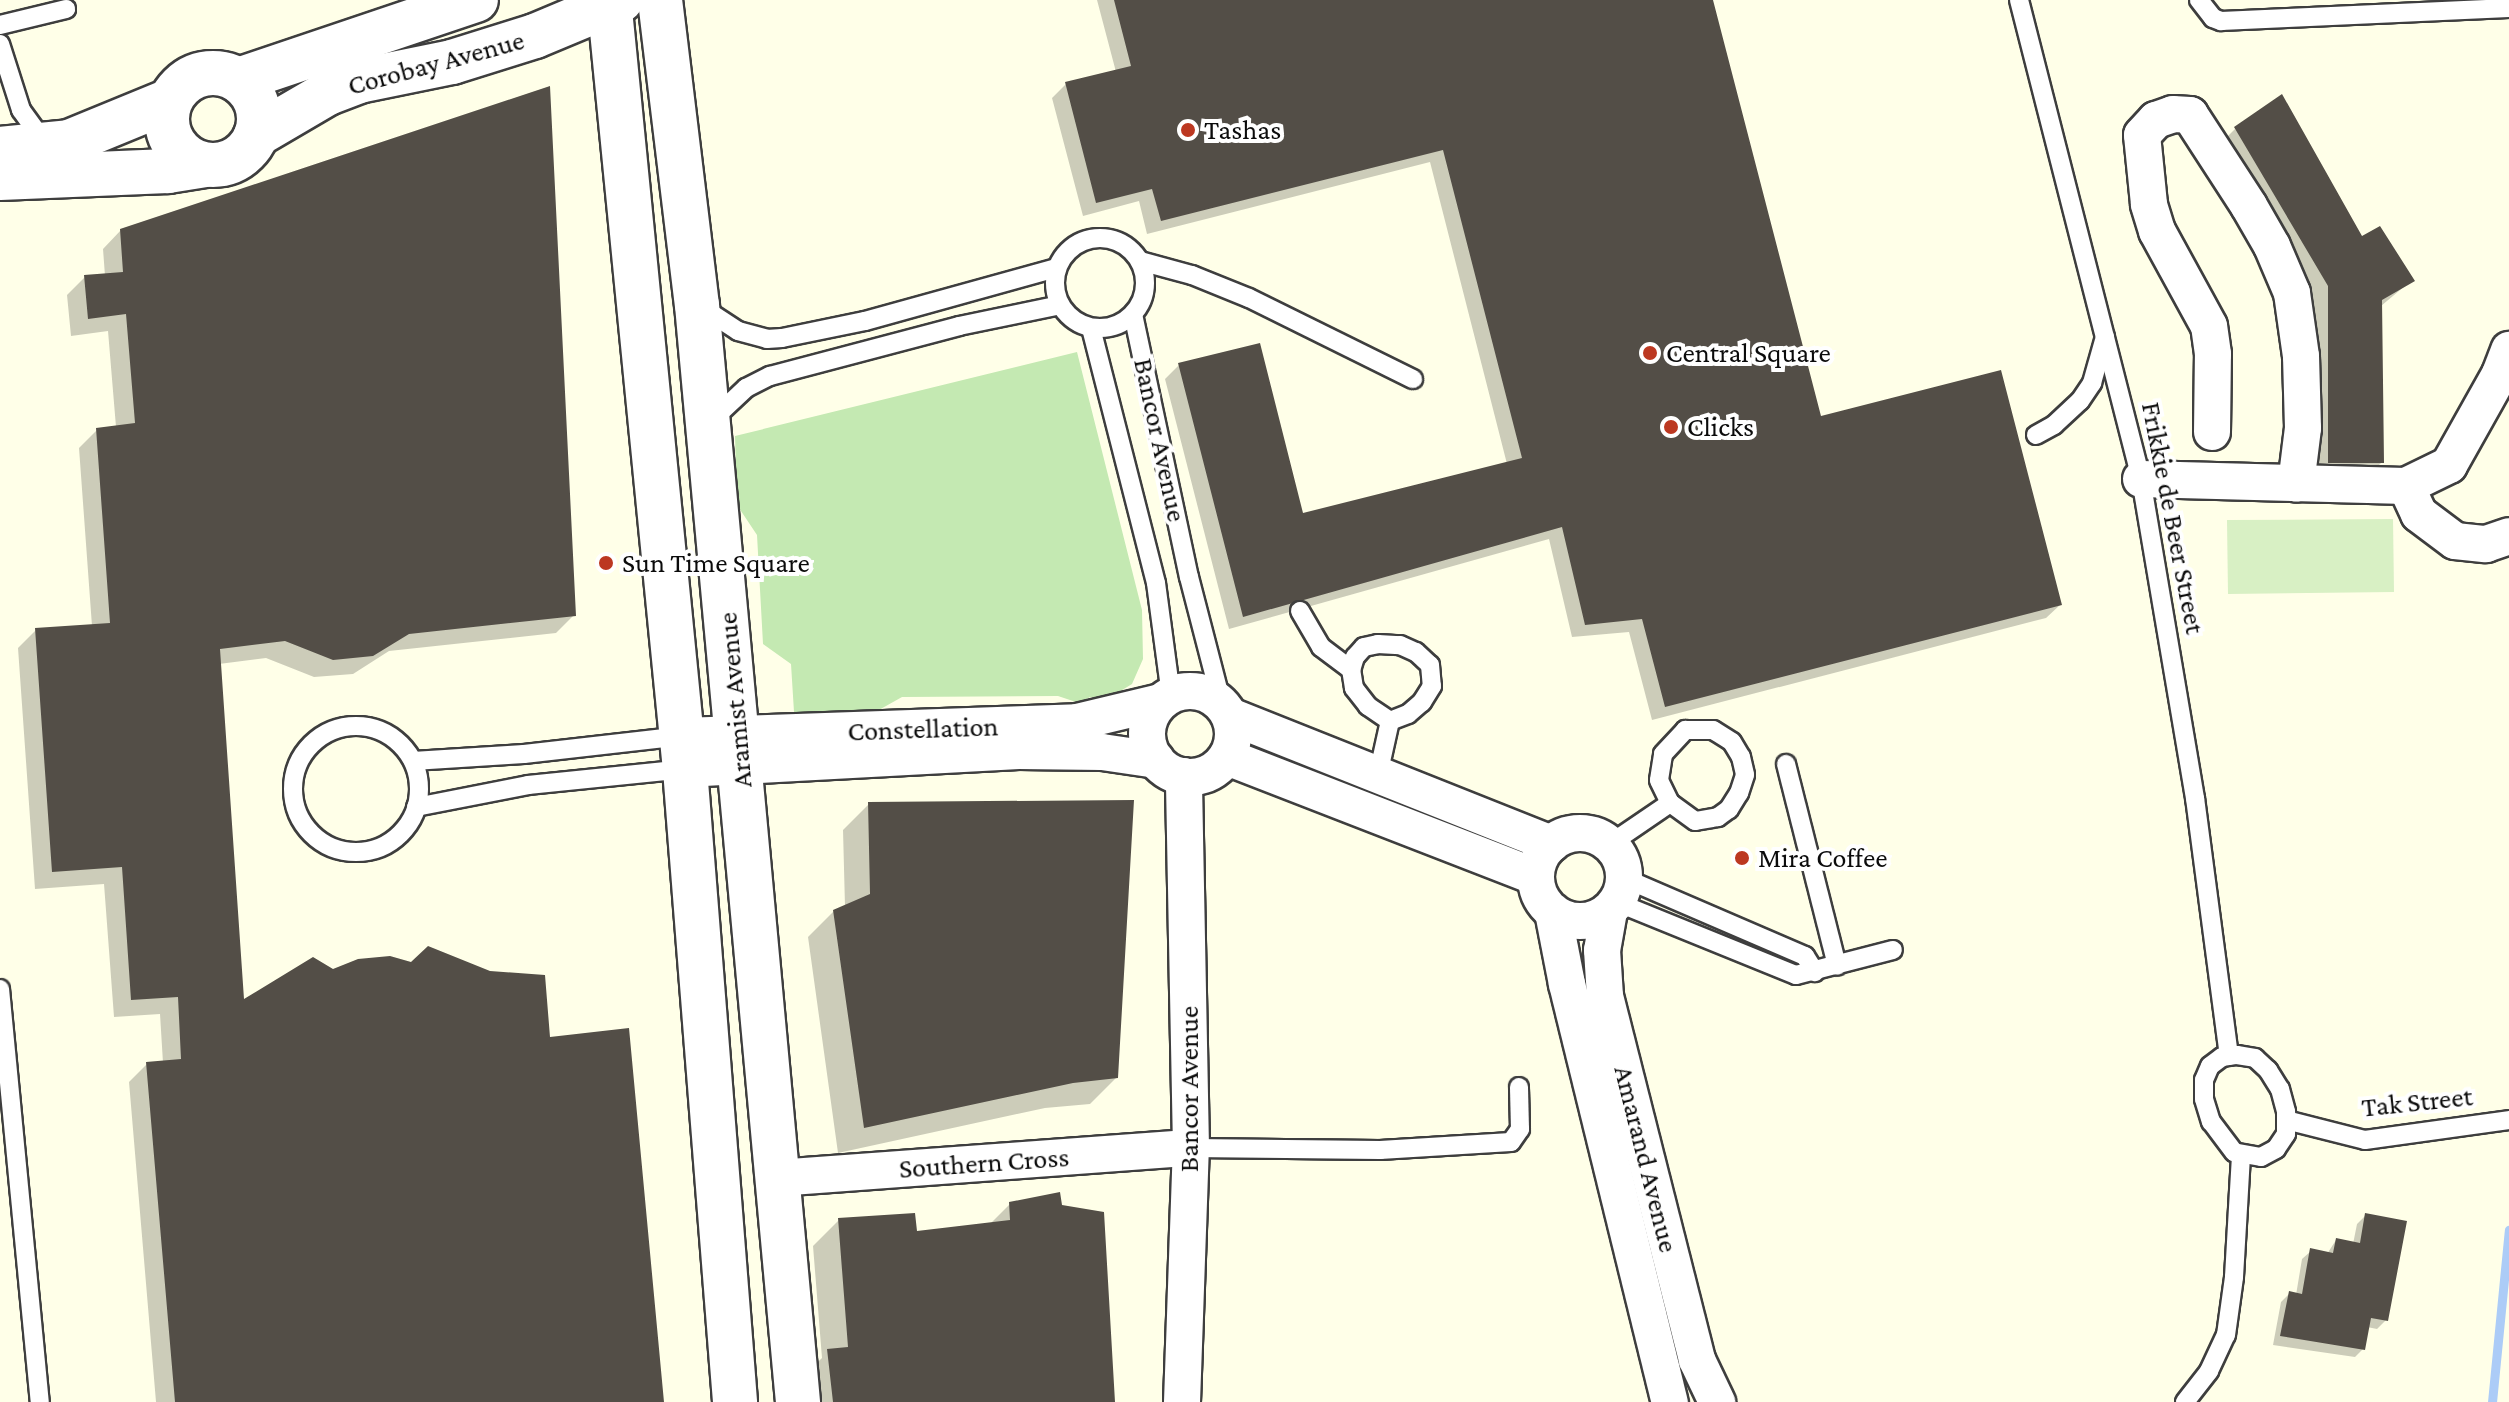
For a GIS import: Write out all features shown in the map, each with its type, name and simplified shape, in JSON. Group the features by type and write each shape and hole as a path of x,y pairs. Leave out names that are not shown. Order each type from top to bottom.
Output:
{"street":[{"name":"Corobay Avenue","path":"0,149 69,142 169,101 181,84 199,74 219,73 238,80 476,0"},
{"name":"Aramist Avenue","path":"660,0 697,305 798,1402"},
{"name":"Corobay Avenue","path":"0,178 168,171 227,163 244,152 256,135 328,93 359,81 452,62 535,36 613,2"},
{"name":"Aramist Avenue","path":"613,2 684,753 735,1402"},
{"path":"238,80 252,95 259,115 256,135"},
{"path":"169,101 167,122 173,142 187,157 206,165"},
{"path":"2212,432 2213,354 2209,326 2198,299 2157,231 2149,204 2142,135 2156,120 2173,114 2190,115 2272,246 2292,293 2301,356 2303,428 2296,484"},
{"path":"2141,479 2406,486 2449,465 2500,374 2509,350"},
{"path":"2406,486 2419,514 2455,541 2486,544 2509,536"},
{"path":"1226,711 1234,730 1227,757 1208,773 1170,768 1148,739 1148,726 1166,699 1198,691 1226,711 1551,844"},
{"name":"Constellation","path":"740,751 1077,722 1166,699"},
{"name":"Constellation","path":"684,753 1102,752 1170,768"},
{"path":"1227,757 1536,877"},
{"name":"Bancor Avenue","path":"1170,768 1191,1148 1182,1402"},
{"path":"1574,833 1599,837 1610,844 1623,866 1617,897 1599,917 1575,921 1553,912 1538,891 1536,877 1537,865 1551,844 1574,833"},
{"name":"Amarand Avenue","path":"1617,897 1602,950 1605,996 1697,1360 1717,1402"},
{"name":"Amarand Avenue","path":"1553,912 1567,984 1670,1402"},
{"name":"Southern Cross","path":"778,1178 1191,1148"}],"lane":[{"name":"Frikkie de Beer Street","path":"2019,0 2141,479 2195,798 2229,1056"},
{"path":"2199,0 2213,18 2221,21 2509,8"},
{"path":"0,25 66,9"},
{"path":"0,44 21,110 47,146"},
{"path":"1140,261 1145,288 1133,314 1107,328 1091,328 1073,320 1060,305 1055,293 1056,268 1070,248 1091,238 1119,241 1140,261 1192,275 1249,298 1413,379"},
{"path":"697,305 738,331 782,338 865,321 1056,268"},
{"path":"708,424 737,395 770,376 959,326 1060,305"},
{"name":"Bancor Avenue","path":"1133,314 1189,577 1226,711"},
{"name":"Bancor Avenue","path":"1091,328 1156,583 1166,699"},
{"path":"2036,435 2054,425 2080,401 2092,383 2106,334"},
{"path":"1300,611 1321,647 1351,670"},
{"path":"1400,645 1416,652 1430,665 1432,686 1422,702 1408,714 1390,721 1368,706 1354,688 1351,670 1355,657 1364,647 1400,645"},
{"path":"1378,775 1390,721"},
{"path":"360,725 376,729 391,736 413,761 419,791 416,807 399,835 385,845 354,852 337,849 316,837 300,817 294,802 296,769 314,741 336,729 360,725"},
{"path":"1685,730 1713,730 1732,742 1741,757 1745,775 1729,809 1718,817 1695,821 1670,803 1659,780 1663,754 1685,730"},
{"path":"413,761 524,754 684,753"},
{"path":"416,807 684,753"},
{"path":"524,754 528,785"},
{"path":"1786,764 1837,966"},
{"path":"1610,844 1670,803"},
{"path":"1617,897 1805,956 1815,972 1893,950"},
{"path":"0,989 40,1402"},
{"path":"2229,1056 2255,1058 2268,1070 2280,1089 2286,1134 2276,1149 2261,1157 2241,1155 2222,1139 2211,1122 2204,1099 2204,1080 2210,1066 2229,1056"},
{"path":"1191,1148 1380,1150 1511,1142 1520,1129 1519,1087"},
{"name":"Tak Street","path":"2286,1120 2365,1140 2509,1120"},
{"path":"2185,1402 2209,1371 2226,1335 2234,1277 2241,1155"}],"green space":[{"path":"1077,352 1142,610 1143,659 1132,684 1104,701 1090,697 1079,703 1058,696 902,697 870,715 794,712 791,664 763,644 757,535 737,505 735,436"},
{"path":"2393,519 2394,592 2228,594 2227,520"}],"building":[{"name":"Central Square","path":"1114,0 1713,0 1821,416 2001,370 2062,605 1665,707 1642,619 1585,625 1562,527 1243,617 1178,363 1260,343 1303,513 1522,458 1443,150 1161,221 1152,189 1096,203 1065,82 1131,66"},
{"path":"550,86 576,616 409,634 373,656 333,660 285,641 220,649 244,999 313,957 333,969 358,959 390,956 411,962 428,946 490,971 545,975 550,1037 629,1028 664,1402 175,1402 146,1062 181,1059 178,997 131,1000 122,867 52,872 35,628 110,623 96,428 135,423 126,314 88,319 84,275 123,272 120,229"},
{"path":"2282,94 2362,236 2380,226 2415,281 2382,300 2384,463 2328,463 2328,286 2234,127"},
{"path":"1134,800 1118,1078 1073,1083 864,1128 833,910 870,894 868,802"},
{"path":"1060,1192 1062,1205 1104,1212 1115,1402 833,1402 827,1349 848,1347 838,1218 915,1213 917,1231 1010,1220 1009,1202"},
{"path":"2365,1213 2407,1221 2388,1321 2371,1318 2365,1350 2280,1336 2289,1291 2302,1294 2310,1248 2333,1253 2336,1238 2360,1243"}],"waterway":[{"path":"2492,1402 2509,1230"}],"place":[{"name":"Tashas","path":"1188,130"},
{"name":"Central Square","path":"1650,353"},
{"name":"Clicks","path":"1671,427"},
{"name":"Sun Time Square","path":"606,563"},
{"name":"Mira Coffee","path":"1742,858"}]}
